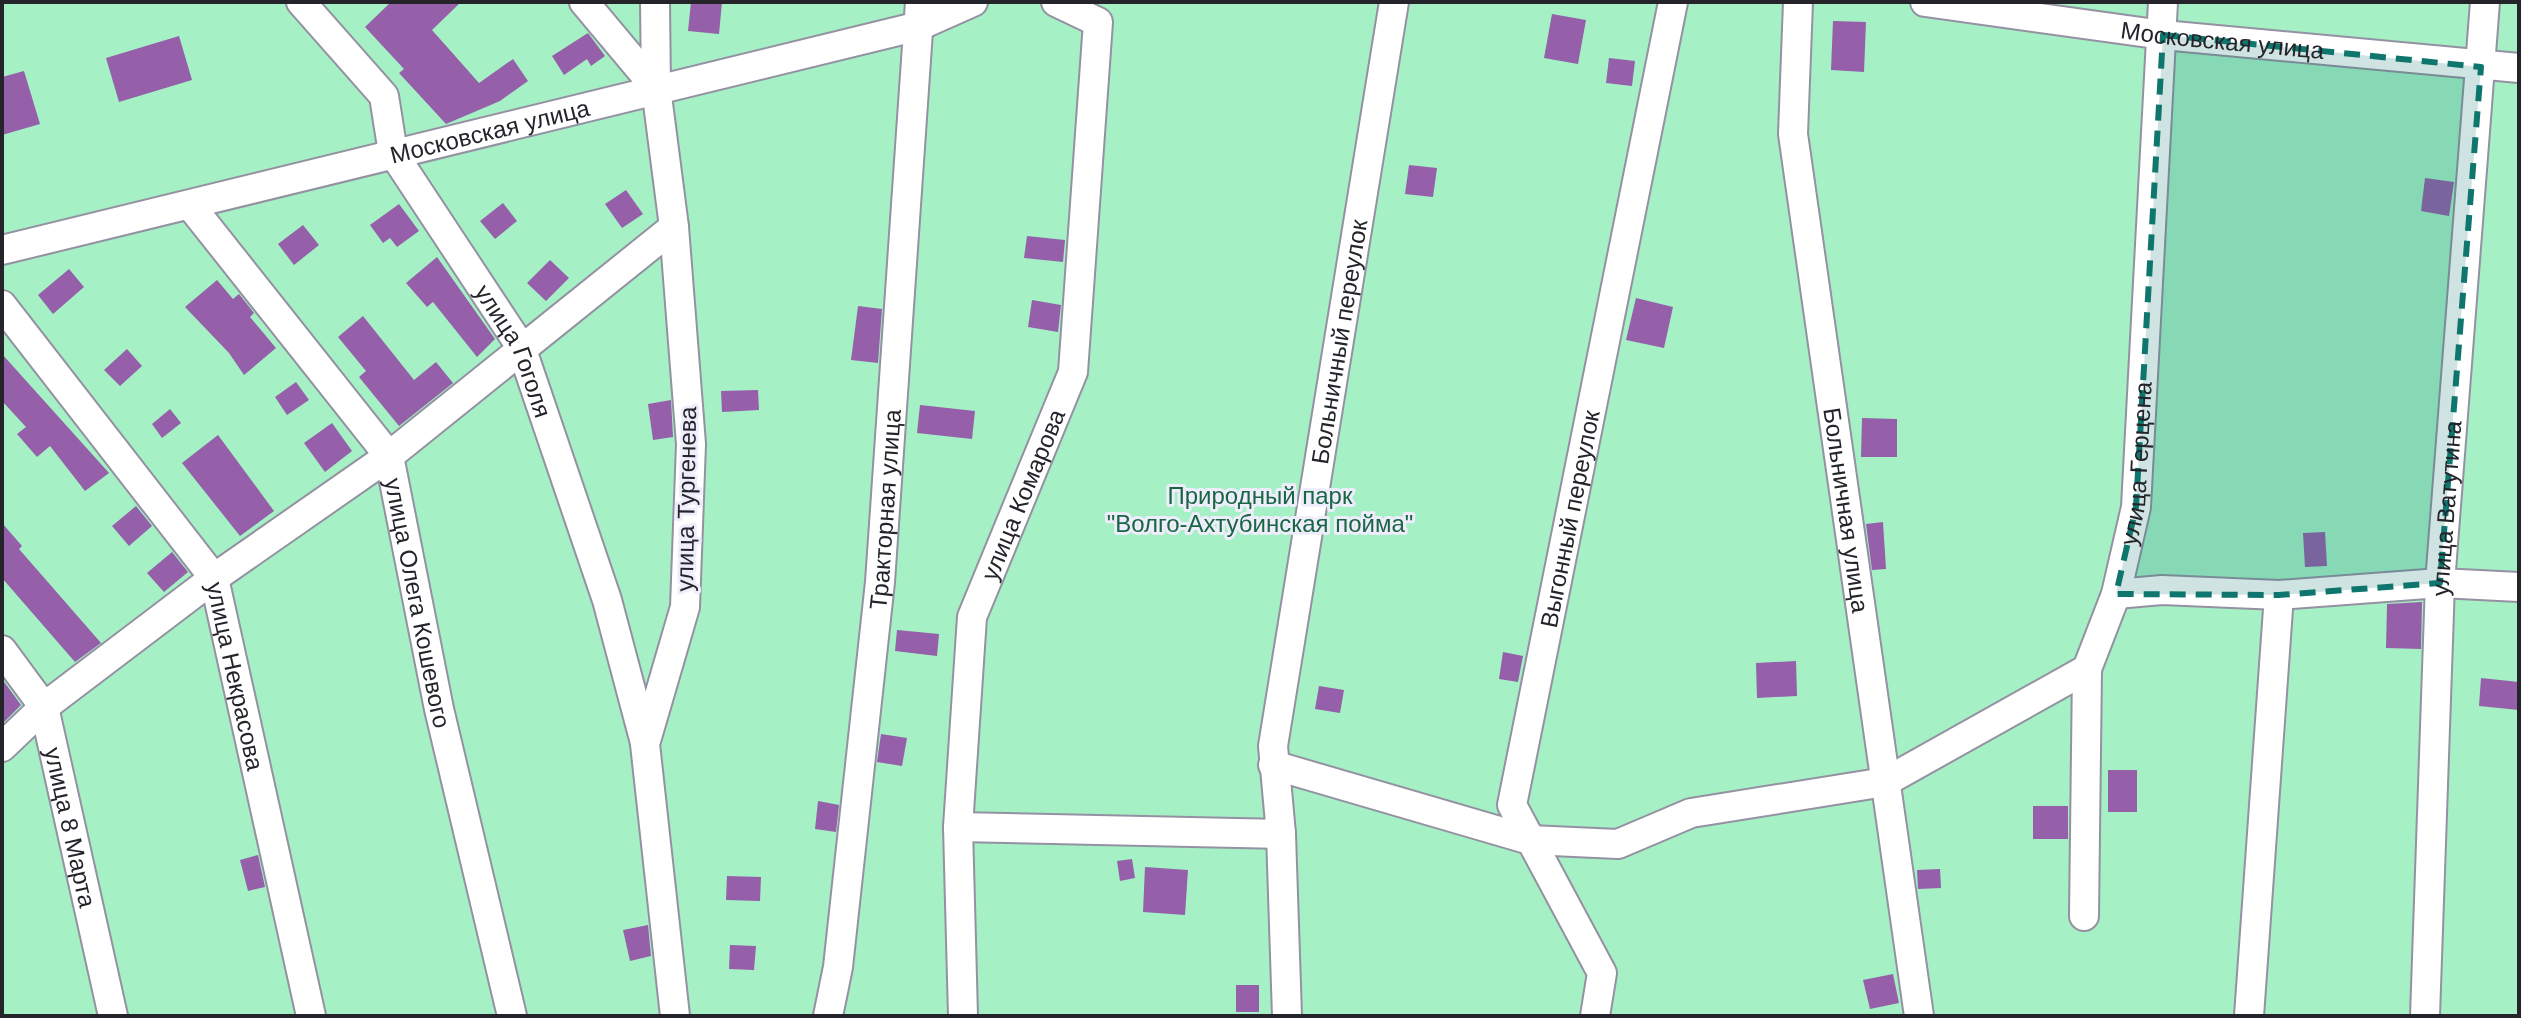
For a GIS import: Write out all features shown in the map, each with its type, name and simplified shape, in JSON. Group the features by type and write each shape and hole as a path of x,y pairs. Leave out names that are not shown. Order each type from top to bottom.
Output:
{"street":[{"name":"улица Гоголя","path":"301,2 384,96 393,153 521,347 607,600 645,744"},
{"path":"584,2 656,88"},
{"name":"улица Тургенева","path":"655,2 656,88 674,227 691,444 685,607 645,744 675,1016"},
{"name":"Московская улица","path":"2,250 656,88 973,2"},
{"name":"улица Комарова","path":"963,1016 958,827 972,617 1073,372 1098,22 1056,2"},
{"name":"Больничный переулок","path":"1287,1016 1281,834 1273,765 1394,2"},
{"name":"Выгонный переулок","path":"1595,1016 1602,973 1512,805 1673,2"},
{"name":"Больничная улица","path":"1798,2 1793,134 1919,1016"},
{"name":"Московская улица","path":"1925,2 2163,35 2481,67 2519,68"},
{"name":"улица Герцена","path":"2084,916 2087,669 2116,594 2136,507 2163,2"},
{"name":"улица Ватутина","path":"2425,1016 2440,583 2485,2"},
{"name":"Тракторная улица","path":"828,1016 838,967 880,582 920,14"},
{"name":"улица Олега Кошевого","path":"190,205 389,456 439,709 512,1016"},
{"path":"2,747 44,707 214,578 389,456 674,227"},
{"name":"улица Некрасова","path":"2,305 214,578 311,1016"},
{"path":"2116,594 2162,590 2279,595 2440,583 2519,587"},
{"path":"2249,1016 2279,595"},
{"name":"улица 8 Марта","path":"2,650 44,707 113,1016"},
{"path":"1273,765 1530,840 1618,844 1691,813 1885,782 2087,669"},
{"path":"958,827 1281,834"}],"highlighted area":[{"path":"2163,35 2481,67 2440,583 2279,595 2116,594 2136,507"}],"green space":[{"name":"Природный парк \"Волго-Ахтубинская пойма\"","path":"2,2 2519,2 2519,1016 2,1016"}],"building":[{"path":"391,2 461,2 432,30 479,83 513,59 528,81 500,101 446,124 399,73 404,69 365,27"},
{"path":"691,2 722,2 719,34 688,31"},
{"path":"1552,14 1586,20 1578,64 1544,58"},
{"path":"1833,21 1866,22 1864,72 1831,70"},
{"path":"588,33 605,56 591,66 587,59 564,75 552,56"},
{"path":"179,36 192,80 119,102 106,58"},
{"path":"1609,58 1635,61 1632,86 1606,83"},
{"path":"24,71 40,124 2,135 2,77"},
{"path":"1409,165 1437,168 1433,197 1405,194"},
{"path":"2425,178 2454,182 2449,216 2421,211"},
{"path":"626,190 643,214 622,228 605,204"},
{"path":"503,203 517,221 495,239 480,221"},
{"path":"399,204 419,231 397,247 390,238 383,243 370,225"},
{"path":"303,225 319,245 294,265 278,244"},
{"path":"1027,236 1065,240 1063,262 1024,258"},
{"path":"437,257 495,339 477,357 433,302 427,307 406,283"},
{"path":"550,260 569,278 546,301 527,283"},
{"path":"69,269 84,287 53,314 38,295"},
{"path":"217,280 233,299 239,294 254,313 250,317 276,348 244,375 229,353 185,307"},
{"path":"1636,298 1673,307 1664,348 1626,340"},
{"path":"1032,300 1061,305 1058,332 1028,327"},
{"path":"858,306 882,309 878,363 851,360"},
{"path":"363,316 414,380 436,362 453,383 399,426 359,377 366,371 338,337"},
{"path":"127,349 142,366 120,386 104,370"},
{"path":"2,354 109,473 85,491 50,446 37,457 17,434 26,427 2,401"},
{"path":"296,382 309,400 287,415 275,397"},
{"path":"758,390 759,410 722,412 721,391"},
{"path":"671,400 673,437 653,440 648,404"},
{"path":"920,405 975,411 972,439 917,433"},
{"path":"170,409 181,423 162,438 152,424"},
{"path":"1862,418 1897,419 1897,457 1861,457"},
{"path":"332,423 352,451 325,472 304,443"},
{"path":"218,435 274,511 240,536 182,463"},
{"path":"136,506 152,526 129,546 112,526"},
{"path":"1883,522 1886,569 1872,570 1866,524"},
{"path":"2,523 22,546 19,549 101,643 75,662 2,578"},
{"path":"2325,532 2327,566 2305,567 2303,533"},
{"path":"172,552 188,572 164,592 147,573"},
{"path":"2422,602 2421,649 2386,648 2387,604"},
{"path":"897,630 939,634 937,656 895,651"},
{"path":"1503,652 1523,656 1518,682 1499,679"},
{"path":"1796,661 1797,696 1757,698 1756,663"},
{"path":"2481,678 2519,682 2519,710 2479,706"},
{"path":"2,679 21,705 2,724"},
{"path":"1319,686 1344,690 1340,713 1315,709"},
{"path":"881,734 907,738 902,766 877,762"},
{"path":"2108,770 2137,770 2137,812 2108,812"},
{"path":"818,801 839,805 836,832 815,829"},
{"path":"2033,806 2068,806 2068,839 2033,839"},
{"path":"258,855 265,887 248,891 240,860"},
{"path":"1132,859 1135,878 1120,881 1117,861"},
{"path":"1145,867 1188,870 1185,915 1143,912"},
{"path":"1940,869 1941,888 1918,889 1917,870"},
{"path":"727,876 761,877 760,901 726,900"},
{"path":"648,925 651,956 630,961 623,930"},
{"path":"730,945 756,946 754,970 729,969"},
{"path":"1893,974 1899,1003 1870,1009 1863,980"},
{"path":"1236,985 1259,985 1259,1012 1236,1012"}]}
